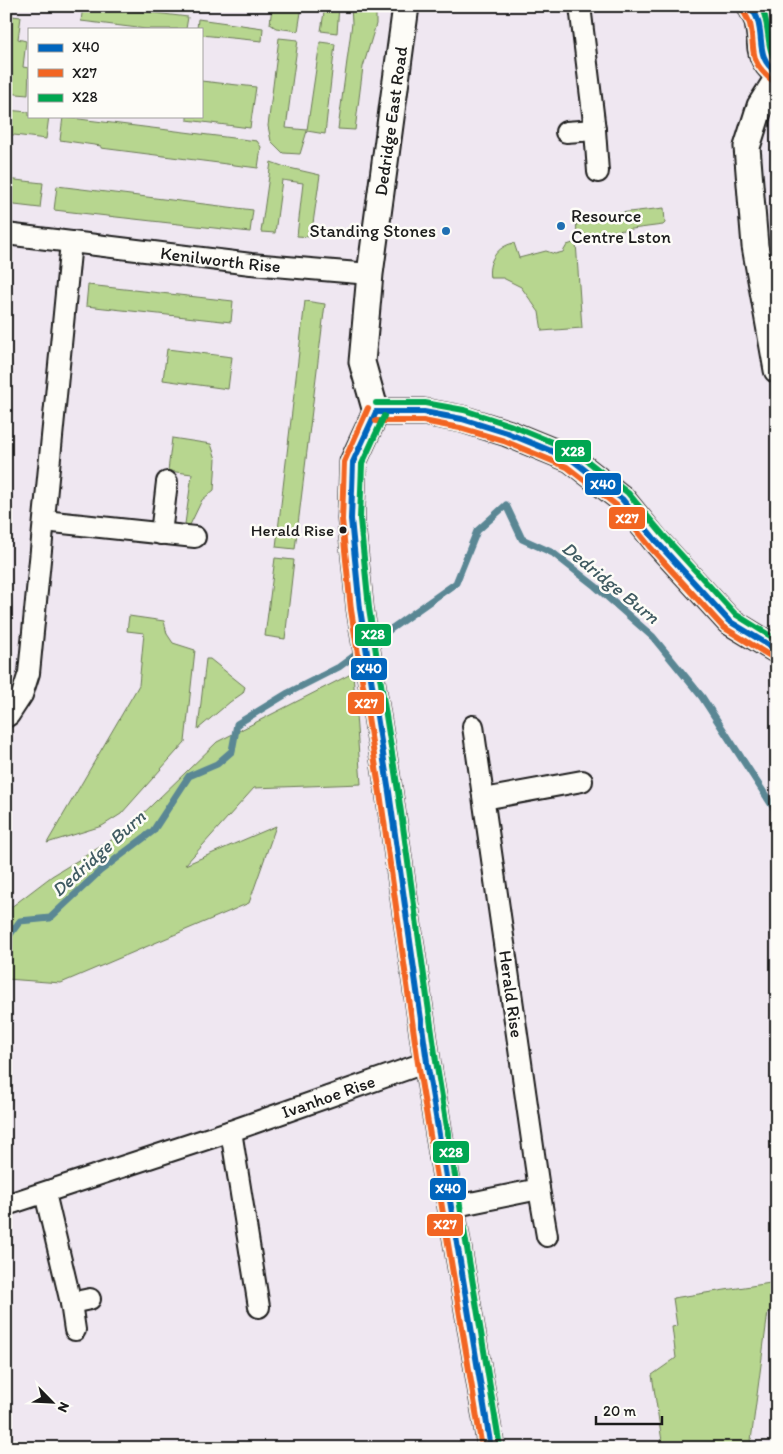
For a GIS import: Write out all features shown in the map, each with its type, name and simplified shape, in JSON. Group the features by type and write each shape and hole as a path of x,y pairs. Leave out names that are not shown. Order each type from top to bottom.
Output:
{"street":[{"name":"Dedridge East Road","path":"376,412 362,362 370,274 406,6"},
{"path":"580,6 595,130 598,172"},
{"path":"751,6 758,20 760,48 763,59 777,73"},
{"path":"760,36 765,26 777,16"},
{"path":"777,79 760,106 747,147 755,246 777,370"},
{"path":"566,132 595,130"},
{"name":"Kenilworth Rise","path":"6,234 251,264 370,274"},
{"path":"6,717 22,695 29,673 71,242"},
{"path":"492,1448 426,1062 387,783 360,609 351,519 353,462 376,412 424,412 462,418 507,433 572,459 622,499 656,542 729,621 777,650"},
{"path":"161,534 166,482"},
{"path":"44,521 195,538"},
{"name":"Herald Rise","path":"473,726 547,1236"},
{"path":"484,799 582,781"},
{"name":"Ivanhoe Rise","path":"6,1206 231,1132 426,1062"},
{"path":"231,1132 259,1307"},
{"path":"451,1208 539,1189"},
{"path":"45,1193 81,1301 75,1330"}],"green space":[{"path":"6,6 13,6 12,16 21,17 18,39 26,41 23,67 28,68 28,95 6,93"},
{"path":"83,6 135,6 130,10 188,17 186,28 138,28 81,21"},
{"path":"272,6 302,6 298,31 276,28 270,24"},
{"path":"325,6 339,6 337,33 321,31"},
{"path":"351,6 376,6 376,24 363,67 355,130 338,129 352,23"},
{"path":"198,19 263,28 262,41 202,35 202,28 197,28"},
{"path":"279,38 298,40 286,128 307,130 320,42 335,44 325,134 307,131 300,154 283,153 271,141 268,126"},
{"path":"202,81 256,87 250,128 187,120 187,118 202,118"},
{"path":"6,110 28,112 28,118 49,118 46,139 6,134"},
{"path":"63,118 71,118 257,141 261,147 258,168 101,148 101,146 60,140"},
{"path":"271,162 320,175 311,237 297,236 303,183 282,180 275,233 261,232"},
{"path":"6,179 43,183 40,208 6,204"},
{"path":"57,186 253,210 250,232 54,210"},
{"path":"664,208 665,223 663,225 577,236 576,218"},
{"path":"576,242 582,328 542,331 539,312 521,287 503,278 490,278 490,266 498,251 514,243 519,258 546,251 555,254 563,252 567,245"},
{"path":"88,285 233,301 231,322 86,306"},
{"path":"305,301 325,304 295,549 276,547"},
{"path":"167,349 232,357 228,389 163,380"},
{"path":"172,438 211,444 216,459 214,490 202,500 190,525 185,524 192,474 168,471"},
{"path":"275,558 294,560 285,639 265,636"},
{"path":"129,616 164,621 167,634 173,643 195,650 185,742 121,814 102,826 47,843 139,685 144,633 127,631"},
{"path":"206,659 210,659 245,687 243,693 198,729"},
{"path":"353,673 361,784 254,788 185,865 276,826 249,903 61,983 6,979 6,911 52,876 123,833 217,742"},
{"path":"777,1282 777,1312 768,1312 750,1448 663,1448 652,1375 676,1358 672,1327 677,1326 673,1298"}],"waterway":[{"name":"Dedridge Burn","path":"371,643 456,583 477,531 506,505 522,539 553,553 595,586 653,637 702,697 777,813"},
{"name":"Dedridge Burn","path":"6,940 20,921 50,918 100,871 153,831 189,776 217,764 232,751 237,724 288,693 339,667 362,650"}],"transit line":[{"name":"X40","path":"751,6 757,17 760,29 763,55 770,67 777,73"},
{"name":"X28","path":"761,6 766,20 769,43 777,62"},
{"name":"X27","path":"743,10 750,24 756,60 764,73 772,80"},
{"name":"X28","path":"376,403 425,403 464,410 510,425 576,452 628,493 663,535 735,614 777,640"},
{"name":"X27","path":"368,408 344,462 342,520 351,610 380,793 418,1063 482,1448"},
{"name":"X40","path":"376,412 353,462 351,519 360,609 389,792 427,1062 491,1448"},
{"name":"X40","path":"376,412 424,412 462,419 507,433 571,459 622,499 656,541 729,621 777,650"},
{"name":"X28","path":"384,416 362,464 360,519 369,608 398,791 436,1061 500,1447"},
{"name":"X27","path":"376,421 423,421 460,428 504,441 567,467 616,505 650,547 723,627 772,657"}],"place":[{"name":"Resource Centre Lston","path":"561,226"},
{"name":"Standing Stones","path":"446,231"},
{"name":"Herald Rise","path":"343,530"}]}
